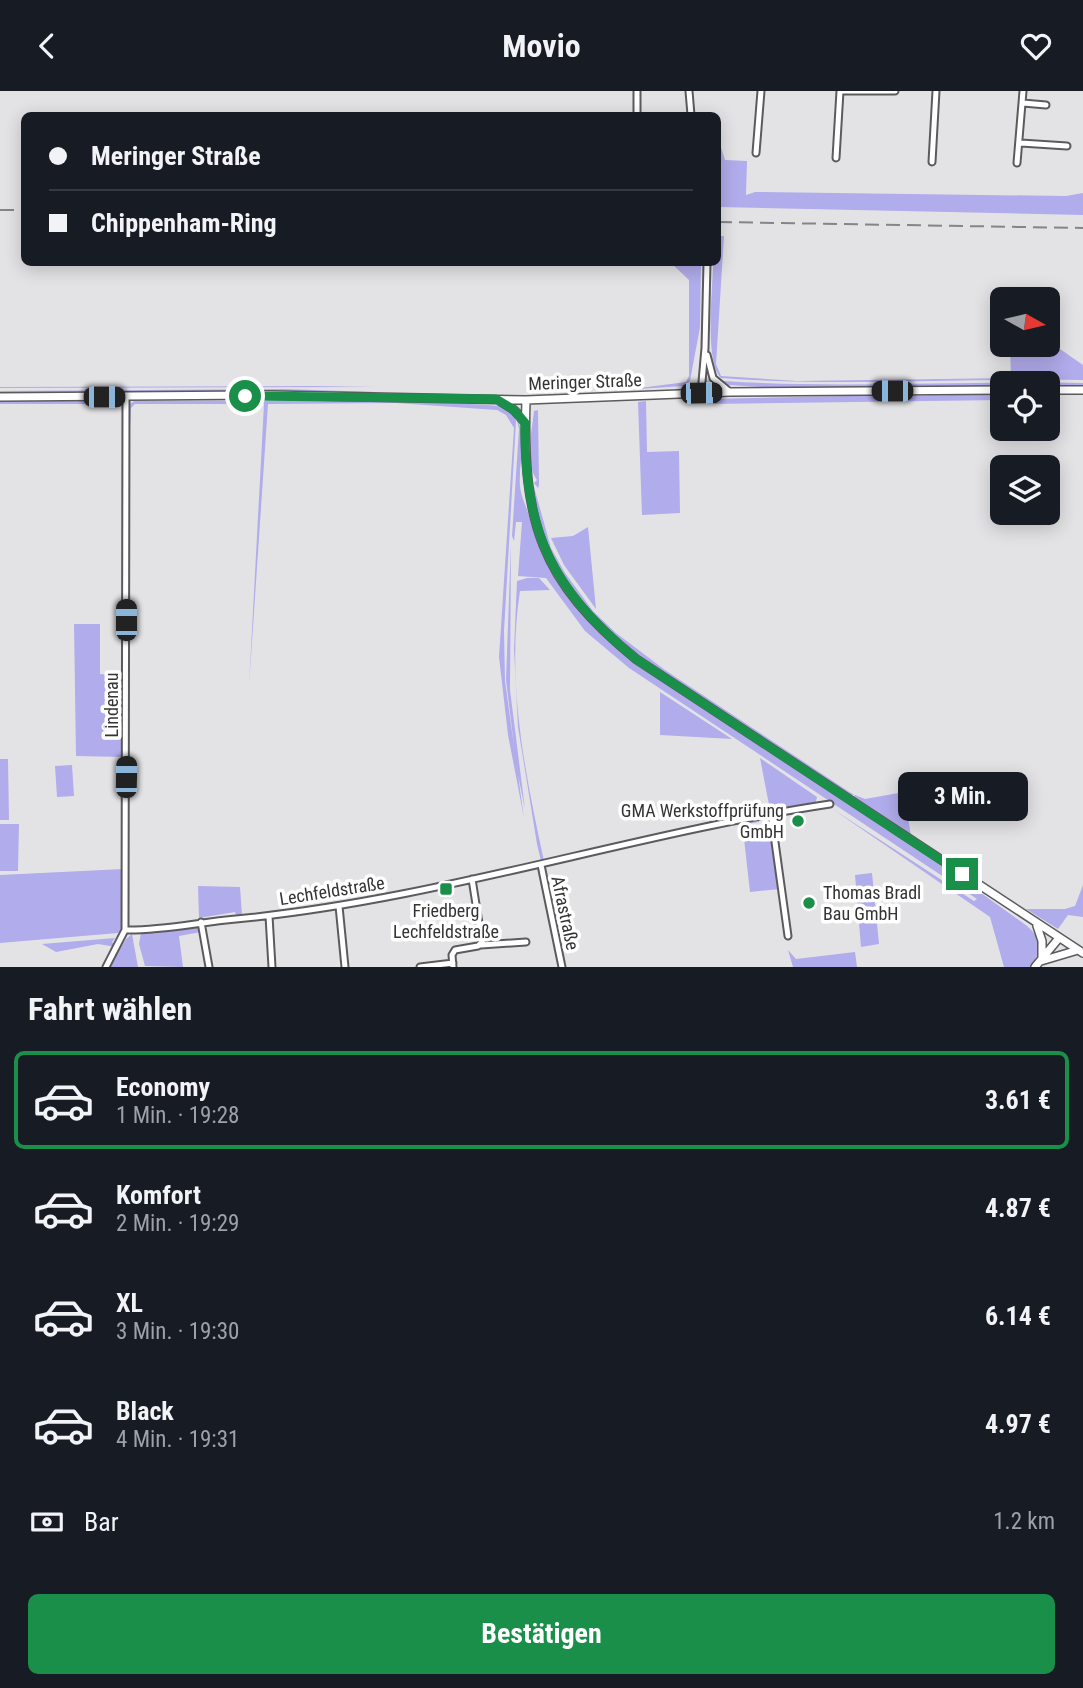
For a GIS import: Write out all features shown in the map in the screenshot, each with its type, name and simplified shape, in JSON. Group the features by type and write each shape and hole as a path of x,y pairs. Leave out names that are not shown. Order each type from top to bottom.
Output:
{"main road":[{"name":"Meringer Straße","path":"0,397 526,400 730,392 990,390"},
{"path":"1060,390 1083,390"},
{"path":"496,399 514,410 525,423"},
{"path":"526,400 526,483 538,534 560,580 590,619 636,659 1081,952"},
{"path":"1035,923 1042,941 1039,962"},
{"path":"1039,962 1059,938"},
{"path":"1039,962 1081,952"}],"street":[{"path":"637,91 637,112"},
{"path":"689,91 691,112"},
{"path":"756,153 761,91"},
{"path":"836,158 841,91 895,91"},
{"path":"932,162 936,91"},
{"path":"1017,163 1021,143 1023,91"},
{"path":"1023,103 1046,105"},
{"path":"1021,143 1067,146"},
{"path":"701,393 707,266"},
{"path":"705,348 713,378 730,392"},
{"name":"Lindenau","path":"125,930 126,397"},
{"name":"Lechfeldstraße","path":"125,930 338,906 541,865 771,813 830,804"},
{"path":"771,813 788,936"},
{"name":"Afrastraße","path":"541,865 562,967"},
{"path":"472,879 481,945"},
{"path":"338,906 345,967"},
{"path":"268,915 272,967"},
{"path":"201,922 209,967"},
{"path":"106,967 125,930"},
{"path":"420,967 453,965 452,955 455,950 526,941"}],"shaded area":[{"path":"721,147 725,160 747,161 746,195 755,192 1066,196 1083,193 1083,215 721,207"},
{"path":"721,236 724,236 716,364 721,376 797,381 990,378 990,381 812,382 721,378 716,369 711,341 713,266 721,266"},
{"path":"674,266 701,266 700,327 690,381 683,386 624,390 686,382 689,376 689,280"},
{"path":"1060,349 1083,365 1083,380 1060,380 1060,371 1011,371 1010,357 1060,357"},
{"path":"722,383 990,383 990,387 789,389"},
{"path":"1060,383 1083,383 1083,386 1060,385"},
{"path":"0,387 377,387 0,388"},
{"path":"284,389 376,392 0,393 0,391"},
{"path":"990,394 990,400 707,404 707,399 889,395 894,399 903,396"},
{"path":"405,400 502,406 512,411 516,421 504,631 505,681 524,818 508,735 499,657 514,428 506,415 497,410 396,403 268,404 249,686 264,404 135,404 131,408 129,449 130,404 134,401"},
{"path":"0,401 117,401 124,406 124,410 120,404 0,404"},
{"path":"646,401 647,452 679,451 680,513 642,515 638,402"},
{"path":"538,410 538,488 534,483 537,480 530,456 534,411"},
{"path":"516,417 520,425 522,442 521,490 537,540 559,582 587,619 641,667 967,883 1027,926 1036,936 1039,946 1037,956 1030,967 1004,967 990,917 831,808 974,901 977,899 629,668 585,631 546,578 518,576 522,522 516,522 514,541 512,536 519,429"},
{"path":"534,487 551,548 565,573 593,611 616,633 665,670 854,795 850,796 663,672 630,648 600,621 573,592 551,560 538,525"},
{"path":"588,527 596,609 564,565 551,538 573,536"},
{"path":"511,543 510,690 525,809 517,770 506,680"},
{"path":"539,578 550,590 520,591 516,625 516,681 514,649 517,581"},
{"path":"74,624 100,624 100,674 123,676 123,757 76,756"},
{"path":"660,692 732,739 660,735"},
{"path":"516,697 524,761 544,861 541,861 518,727"},
{"path":"760,758 817,797 815,805 770,810"},
{"path":"0,759 8,759 9,820 0,820"},
{"path":"72,765 74,796 57,797 55,766"},
{"path":"904,792 911,836 851,798 855,795 865,799"},
{"path":"759,818 759,822 746,824 747,834 769,829 771,840 775,840 780,889 750,892 742,821"},
{"path":"0,824 19,824 18,871 0,871"},
{"path":"123,869 123,927 118,933 0,943 0,875"},
{"path":"872,873 879,944 861,947 855,875"},
{"path":"1083,885 1083,917 1068,915 1058,929 1026,909 1065,909 1075,906"},
{"path":"198,886 240,887 242,915 236,915 235,912 199,918"},
{"path":"197,925 201,932 179,936 183,967 145,966 139,944 141,933"},
{"path":"132,934 138,967 109,967 126,939"},
{"path":"115,938 112,942 116,947 98,944 56,952 42,944"},
{"path":"788,950 796,959 855,952 857,967 793,967"}],"railway":[{"path":"0,210 21,210"},
{"path":"721,222 1083,228"}],"place":[{"name":"GMA Werkstoffprüfung GmbH","path":"798,821"},
{"name":"Friedberg Lechfeldstraße","path":"446,889"},
{"name":"Thomas Bradl Bau GmbH","path":"809,903"}],"route":[{"path":"245,396 496,399 511,407 525,423 526,483 538,534 560,580 590,619 636,659 962,874"}]}
